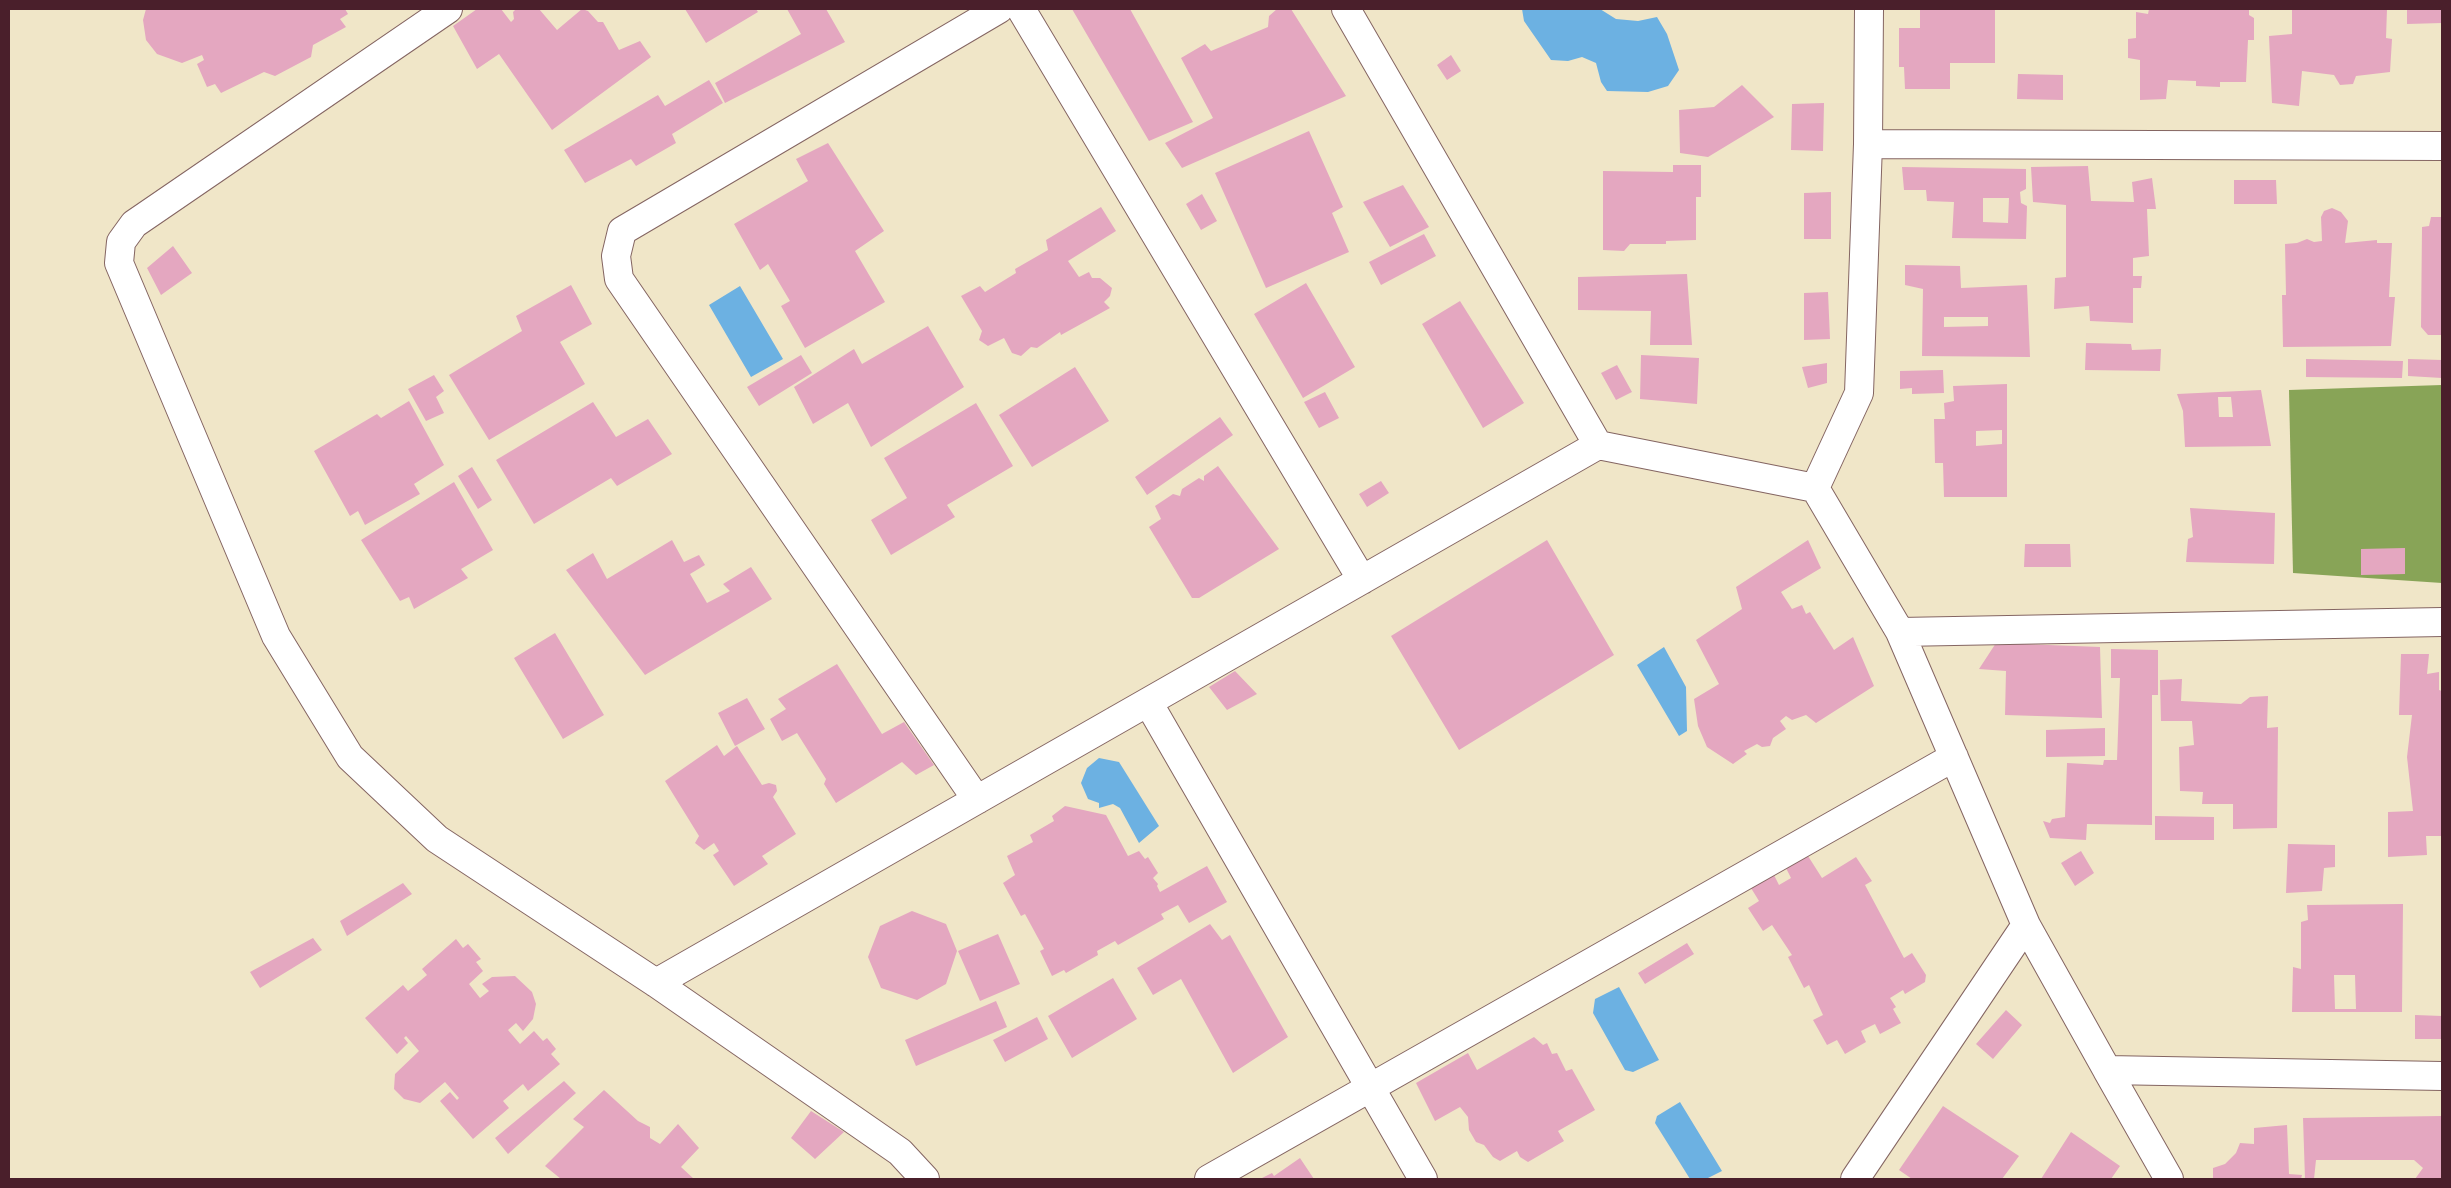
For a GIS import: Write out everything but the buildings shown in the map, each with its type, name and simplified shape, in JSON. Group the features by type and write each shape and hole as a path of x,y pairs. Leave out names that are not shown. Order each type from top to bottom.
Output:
{"street":[{"path":"978,800 619,279 616,256 622,231 999,9"},
{"path":"1021,9 1362,580"},
{"path":"1346,9 1598,445"},
{"path":"1815,488 1859,393 1868,144 1869,9"},
{"path":"433,14 134,224 121,242 119,263 276,636 350,758 437,839 656,983 900,1152 925,1179"},
{"path":"1868,144 2442,146"},
{"path":"656,983 1598,445 1815,488 1900,632 2026,924 2169,1179"},
{"path":"1900,632 2442,622"},
{"path":"1148,702 1423,1179"},
{"path":"1209,1179 1954,757"},
{"path":"1855,1179 2026,924"},
{"path":"2107,1070 2442,1076"}],"green space":[{"path":"2442,385 2442,583 2293,573 2289,390"}],"water":[{"path":"1522,9 1600,9 1616,19 1638,21 1657,17 1667,34 1679,70 1668,86 1648,92 1607,91 1601,82 1596,63 1582,57 1568,61 1551,60 1524,21"},
{"path":"740,286 783,359 751,377 709,305"},
{"path":"1664,647 1686,687 1687,731 1679,736 1637,665"},
{"path":"1099,758 1119,762 1159,826 1139,843 1120,808 1113,804 1099,808 1099,803 1088,799 1081,783 1087,768"},
{"path":"1619,987 1659,1060 1633,1072 1625,1070 1593,1013 1595,999"},
{"path":"1680,1102 1722,1171 1706,1179 1690,1179 1655,1123 1657,1116"}]}
